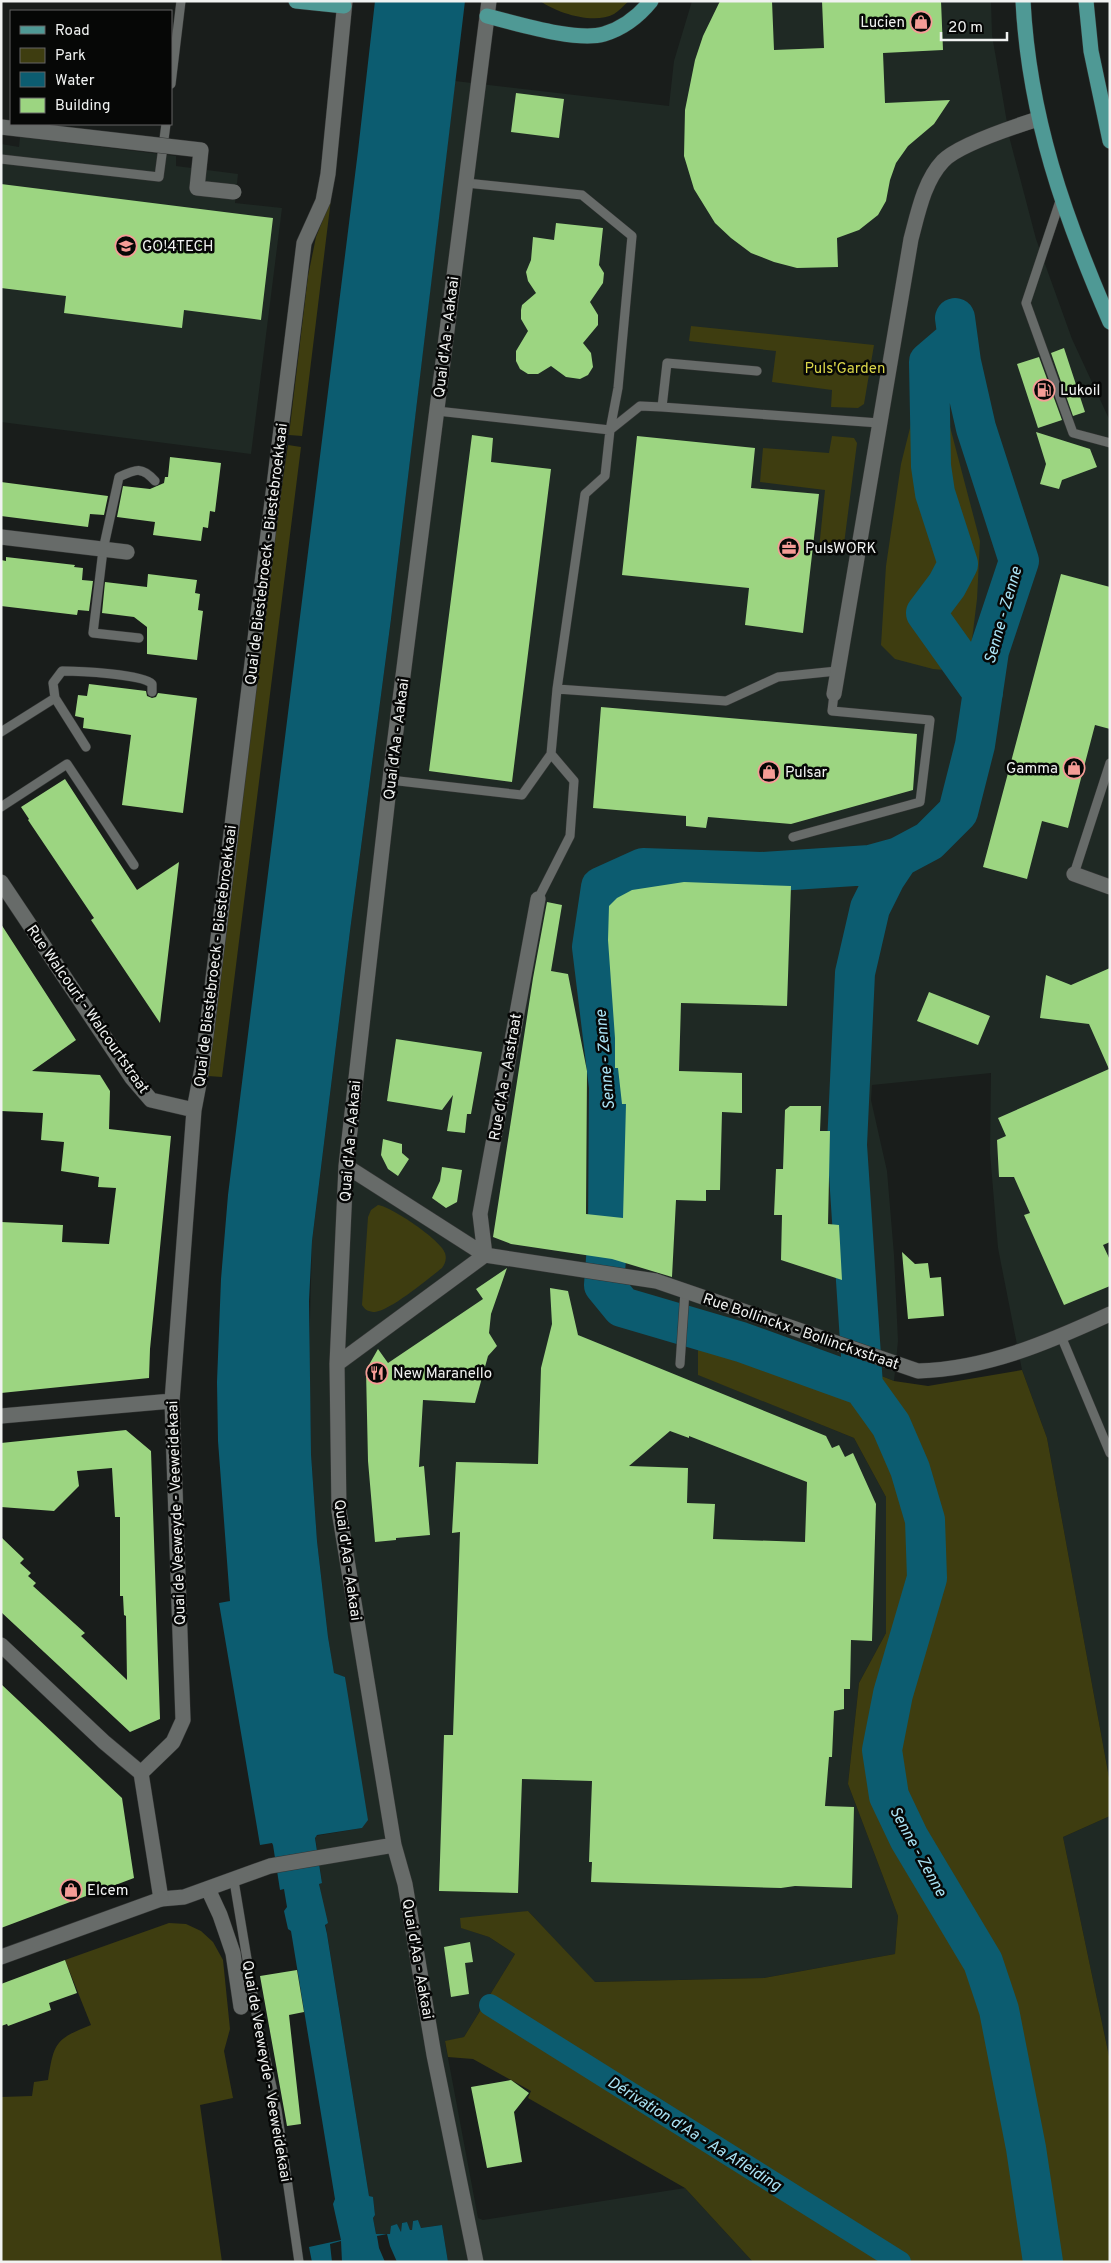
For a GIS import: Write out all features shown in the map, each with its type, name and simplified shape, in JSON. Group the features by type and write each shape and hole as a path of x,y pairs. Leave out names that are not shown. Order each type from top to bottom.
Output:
{"main road":[{"path":"296,1 344,3"},
{"path":"488,9 575,34 602,34 627,25 641,13 650,1"},
{"path":"1023,1 1025,40 1038,119 1077,247 1110,322"},
{"path":"1086,1 1091,51 1110,141"}],"street":[{"name":"Quai de Biestebroeck - Biestebroekkaai","path":"194,1110 206,1038 304,242 323,201 328,174 344,3"},
{"name":"Quai d'Aa - Aakaai","path":"476,2262 434,2055 405,1884 394,1845 339,1510 337,1364 346,1166 390,780 488,9"},
{"path":"834,694 910,239 925,189 943,160 975,143 1038,119"},
{"path":"1,128 201,150 197,188 234,192"},
{"path":"1,537 127,552"},
{"path":"1074,874 1110,887"},
{"name":"Rue Walcourt - Walcourtstraat","path":"1,882 132,1078 151,1100 194,1110"},
{"name":"Rue d'Aa - Aastraat","path":"485,1255 480,1214 538,899"},
{"name":"Quai de Veeweyde - Veeweidekaai","path":"142,1773 173,1742 182,1720 172,1401 194,1110"},
{"name":"Rue Bollinckx - Bollinckxstraat","path":"346,1166 485,1255 656,1281 918,1371 940,1370 1002,1358 1062,1336 1110,1314"},
{"path":"337,1364 485,1255"},
{"path":"1,1416 172,1401"},
{"path":"1,1645 104,1742 142,1773 161,1899"},
{"path":"1,1957 161,1899 184,1897 234,1881 270,1866 394,1845"},
{"name":"Quai de Veeweyde - Veeweidekaai","path":"208,1889 220,1915 233,1953 242,2007"}],"lane":[{"path":"172,76 181,1"},
{"path":"1,159 159,177 166,125"},
{"path":"390,780 522,795 551,754 557,689 585,494 605,476 610,430 618,388 632,236 582,195 466,183"},
{"path":"1061,198 1026,303 1073,434 1110,443"},
{"path":"662,408 667,363 757,372"},
{"path":"437,411 610,430 640,406 879,423"},
{"path":"139,638 93,633 103,550 119,477 133,470 141,470 148,473 155,481"},
{"path":"86,747 54,698 53,683 62,671 81,671 143,678 152,684 152,692"},
{"path":"557,689 726,701 778,677 837,671"},
{"path":"793,837 920,802 930,720 832,711 834,694"},
{"path":"1,732 54,698"},
{"path":"538,899 570,836 574,781 551,754"},
{"path":"1074,874 1110,763"},
{"path":"1,807 67,764 134,865"},
{"path":"680,1364 685,1291"},
{"path":"1062,1336 1110,1453"},
{"name":"Quai de Veeweyde - Veeweidekaai","path":"234,1881 257,2018 277,2110 299,2262"}],"shaded area":[{"path":"692,1 991,1 992,35 1010,140 1036,239 1072,339 1110,421 1110,1783 1047,1438 1022,1370 998,1248 990,1153 991,1073 872,1085 871,1100 887,1171 894,1255 898,1341 894,1381 789,1339 699,1375 854,1438 886,1497 886,1633 859,1683 848,1784 898,1916 895,1954 764,1978 594,1982 528,1911 462,1928 489,1937 515,1954 464,2037 445,2042 478,2218 483,2220 685,2188 753,2262 448,2262 442,2225 421,2228 418,2220 413,2221 412,2230 410,2230 407,2222 402,2223 401,2232 397,2224 390,2234 376,2234 373,2218 375,2215 373,2198 369,2196 319,1883 322,1882 315,1836 362,1828 345,1677 334,1674 317,1541 311,1454 309,1359 312,1241 391,619 455,81 669,106 674,61"},
{"path":"20,137 176,156 176,166 238,174 235,203 282,208 251,454 1,422 1,144 19,147"},
{"path":"1110,1816 1110,2061 1063,1837"}],"green space":[{"path":"540,1 629,1 614,14 606,17 586,18 556,10"},
{"path":"331,199 302,436 289,435 308,276 316,237"},
{"name":"Puls'Garden","path":"691,326 874,345 864,404 858,408 831,407 832,390 772,382 776,351 689,341"},
{"path":"922,380 938,381 980,541 977,599 970,656 967,663 955,671 933,669 895,659 881,645 886,566 901,464"},
{"path":"832,436 854,438 857,443 843,552 819,549 825,490 760,482 763,448 829,453"},
{"path":"288,445 301,447 222,1077 208,1076 274,541"},
{"path":"378,1205 394,1212 426,1233 442,1247 446,1257 442,1268 400,1300 382,1310 371,1312 362,1305 368,1217 371,1210"},
{"path":"698,1313 789,1339 894,1381 928,1386 1022,1370 1047,1438 1110,1783 1110,1816 1063,1837 1110,2061 1110,2262 753,2262 685,2188 528,2098 531,2091 473,2059 448,2057 445,2041 464,2037 515,1954 489,1937 461,1928 460,1918 528,1911 595,1982 764,1978 895,1954 898,1916 848,1784 859,1683 886,1633 886,1497 854,1438 698,1375"},
{"path":"169,1923 186,1924 201,1931 213,1942 223,1960 230,2029 224,2051 233,2098 200,2105 222,2262 1,2262 1,2097 32,2096 34,2082 48,2080 52,2058 58,2044 70,2034 91,2025 65,1960"}],"water":[{"path":"375,1 465,1 391,619 312,1241 309,1301 311,1454 317,1541 334,1673 345,1677 368,1820 362,1828 317,1835 315,1838 322,1883 319,1884 328,1923 325,1925 369,2196 373,2197 375,2215 373,2218 376,2234 390,2234 391,2226 397,2224 401,2232 402,2223 407,2222 410,2230 412,2230 413,2221 418,2220 421,2228 442,2225 448,2262 312,2262 309,2247 341,2240 333,2204 335,2199 291,1931 288,1929 284,1911 287,1907 284,1889 280,1890 272,1843 260,1845 219,1603 230,1601 218,1441 217,1382 221,1279 228,1195"}],"pier":[{"path":"387,2234 397,2262 385,2262 379,2248 377,2236"},
{"path":"341,2241 342,2262 332,2262 330,2244"}],"building":[{"path":"720,1 772,1 774,50 824,48 822,1 941,1 943,50 883,53 885,103 950,100 934,124 908,146 896,163 886,201 878,215 859,230 837,238 838,267 797,268 751,253 715,223 694,189 684,156 685,110 695,60 703,36"},
{"path":"516,93 564,99 559,138 511,132"},
{"path":"1,184 273,218 261,320 184,310 182,328 64,313 66,296 1,288"},
{"path":"556,223 603,228 599,265 604,273 603,283 590,302 598,315 598,325 583,343 591,353 593,367 588,375 580,379 566,377 551,366 538,374 528,374 520,369 516,361 516,351 528,331 521,319 522,305 536,293 528,281 526,272 531,260 533,237 554,240"},
{"path":"1064,348 1085,412 1073,416 1051,353"},
{"path":"1039,357 1062,420 1038,428 1017,364"},
{"path":"1036,432 1090,449 1097,467 1062,480 1059,489 1040,484 1046,464"},
{"path":"472,435 493,438 491,462 551,469 512,782 429,771"},
{"path":"637,436 755,448 751,488 819,494 803,633 745,625 749,588 622,575"},
{"path":"170,457 221,463 215,512 210,511 208,528 203,527 201,541 153,535 155,522 117,517 123,486 150,489 164,483 165,477 168,477"},
{"path":"1,482 108,496 104,515 90,514 88,527 1,516"},
{"path":"6,557 75,565 74,567 83,568 82,580 93,581 89,611 78,610 77,615 1,606 1,560 6,561"},
{"path":"148,574 197,580 195,593 200,594 198,610 203,611 197,660 147,654 147,627 134,617 102,613 105,582 147,587"},
{"path":"1061,574 1110,587 1110,729 1095,725 1068,828 1042,821 1027,879 983,867"},
{"path":"89,684 146,691 147,696 152,698 156,697 158,693 197,698 183,813 122,805 131,735 83,728 84,718 75,716 78,695 87,696"},
{"path":"601,707 917,734 913,790 791,824 708,817 706,828 686,826 686,816 593,808"},
{"path":"65,779 137,890 179,862 160,1023 91,920 94,918 21,807"},
{"path":"684,882 791,886 787,1006 681,1003 679,1071 742,1073 742,1113 722,1112 720,1190 706,1190 706,1201 676,1200 672,1277 612,1259 511,1244 493,1237 533,978 547,902 562,905 551,971 568,974 587,1071 586,1214 623,1218 626,1104 622,1104 618,1068 615,1068 615,1038 608,940 609,906 617,898 632,890"},
{"path":"1,924 76,1040 32,1071 100,1075 110,1091 109,1129 171,1136 150,1349 149,1378 1,1393 1,1222 63,1225 62,1242 109,1244 116,1188 98,1187 99,1177 61,1171 64,1142 41,1140 43,1113 1,1111"},
{"path":"1110,968 1110,1242 1103,1245 1110,1260 1110,1286 1064,1305 1024,1215 1030,1213 1014,1177 999,1177 997,1140 1006,1136 998,1118 1109,1069 1089,1024 1040,1018 1046,975 1071,985"},
{"path":"929,992 990,1016 978,1045 917,1021"},
{"path":"396,1039 482,1052 471,1114 467,1114 465,1133 447,1131 453,1095 442,1110 387,1101"},
{"path":"790,1106 821,1106 820,1131 830,1131 828,1224 839,1225 842,1280 781,1260 782,1215 774,1215 776,1169 783,1169 785,1110"},
{"path":"383,1139 402,1144 402,1153 409,1159 398,1176 388,1169 381,1155"},
{"path":"442,1167 462,1170 457,1202 446,1208 432,1198 440,1181"},
{"path":"902,1252 915,1264 928,1263 930,1278 941,1277 944,1316 908,1319"},
{"path":"507,1268 491,1314 489,1333 497,1346 488,1356 475,1403 423,1400 419,1467 424,1466 430,1535 375,1542 368,1461 366,1370 378,1349 388,1363 483,1299 476,1289"},
{"path":"550,1288 568,1291 578,1335 826,1436 832,1448 839,1445 845,1457 853,1453 876,1504 872,1641 851,1640 850,1689 844,1689 844,1709 834,1711 832,1757 829,1757 825,1806 854,1807 852,1888 795,1886 781,1888 591,1882 592,1862 589,1862 592,1781 522,1779 518,1893 439,1891 444,1735 453,1735 460,1532 452,1533 456,1462 538,1464 541,1368 552,1324","holes":["670,1431 689,1438 689,1436 807,1482 805,1542 713,1539 715,1504 687,1503 688,1468 629,1466"]},
{"path":"126,1430 151,1451 160,1719 130,1732 1,1612 1,1537 24,1559 20,1563 31,1573 28,1576 36,1583 33,1586 85,1633 81,1636 127,1680 126,1616 124,1615 123,1596 120,1596 120,1517 115,1517 112,1468 77,1471 79,1486 54,1511 1,1507 1,1443"},
{"path":"1,1684 122,1798 134,1878 1,1928"},
{"path":"470,1942 473,1962 465,1963 469,1994 451,1997 444,1947"},
{"path":"65,1960 77,1993 49,2003 51,2010 8,2026 7,2024 1,2026 1,1984"},
{"path":"297,1970 304,2012 289,2015 301,2124 287,2126 260,1976"},
{"path":"511,2080 529,2093 514,2112 522,2162 487,2168 471,2087"}],"waterway":[{"name":"Senne - Zenne","path":"955,318 961,362 976,428 1019,561 989,651 975,745 958,812 929,841 899,857 885,878 870,908 855,973 847,1145 863,1386 891,1425 910,1469 925,1520 927,1578 893,1694 882,1750 889,1796 909,1838 983,1962 999,2010 1026,2148 1043,2262"},
{"path":"957,338 929,362 931,466 935,493 958,564 947,585 926,613 983,693"},
{"name":"Senne - Zenne","path":"863,1386 741,1342 622,1307 604,1285 608,1233 609,1087 592,947 601,887 643,868 761,872 870,865 899,857"},
{"name":"Dérivation d'Aa - Aa Afleiding","path":"490,2005 900,2262"}],"place":[{"name":"Lucien","path":"921,22"},
{"name":"GO!4TECH","path":"126,246"},
{"name":"Lukoil","path":"1044,390"},
{"name":"PulsWORK","path":"789,548"},
{"name":"Gamma","path":"1074,768"},
{"name":"Pulsar","path":"769,772"},
{"name":"New Maranello","path":"377,1373"},
{"name":"Elcem","path":"71,1890"}]}
